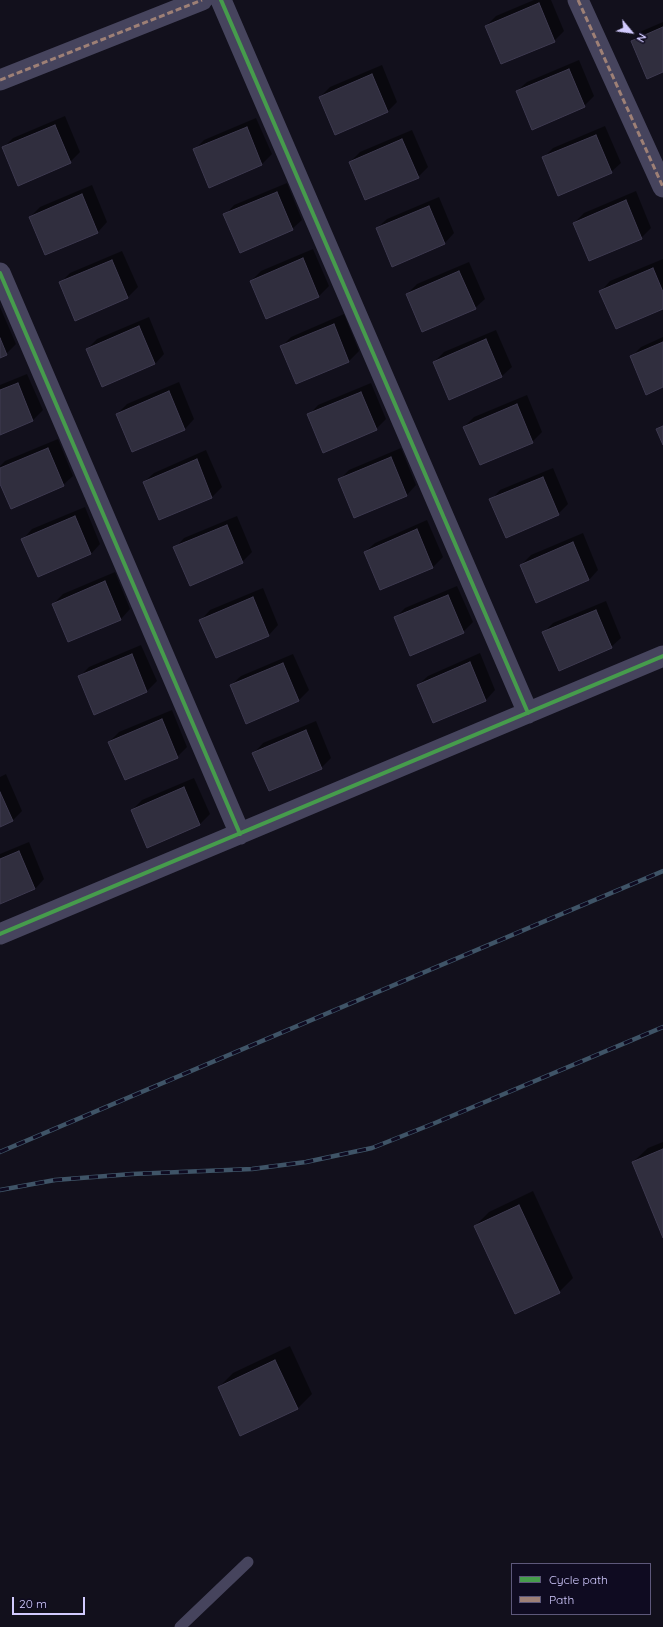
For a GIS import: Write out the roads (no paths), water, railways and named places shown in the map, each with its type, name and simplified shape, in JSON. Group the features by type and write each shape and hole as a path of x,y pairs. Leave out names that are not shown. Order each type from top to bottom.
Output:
{"street":[{"path":"0,80 202,0"},
{"path":"221,0 528,713"},
{"path":"578,0 663,187"},
{"path":"0,272 240,834"},
{"path":"0,934 663,656"}],"lane":[{"path":"180,1627 248,1562"}],"railway":[{"path":"0,1152 663,871"},
{"path":"0,1190 55,1180 132,1174 252,1169 306,1162 372,1148 663,1027"}]}
